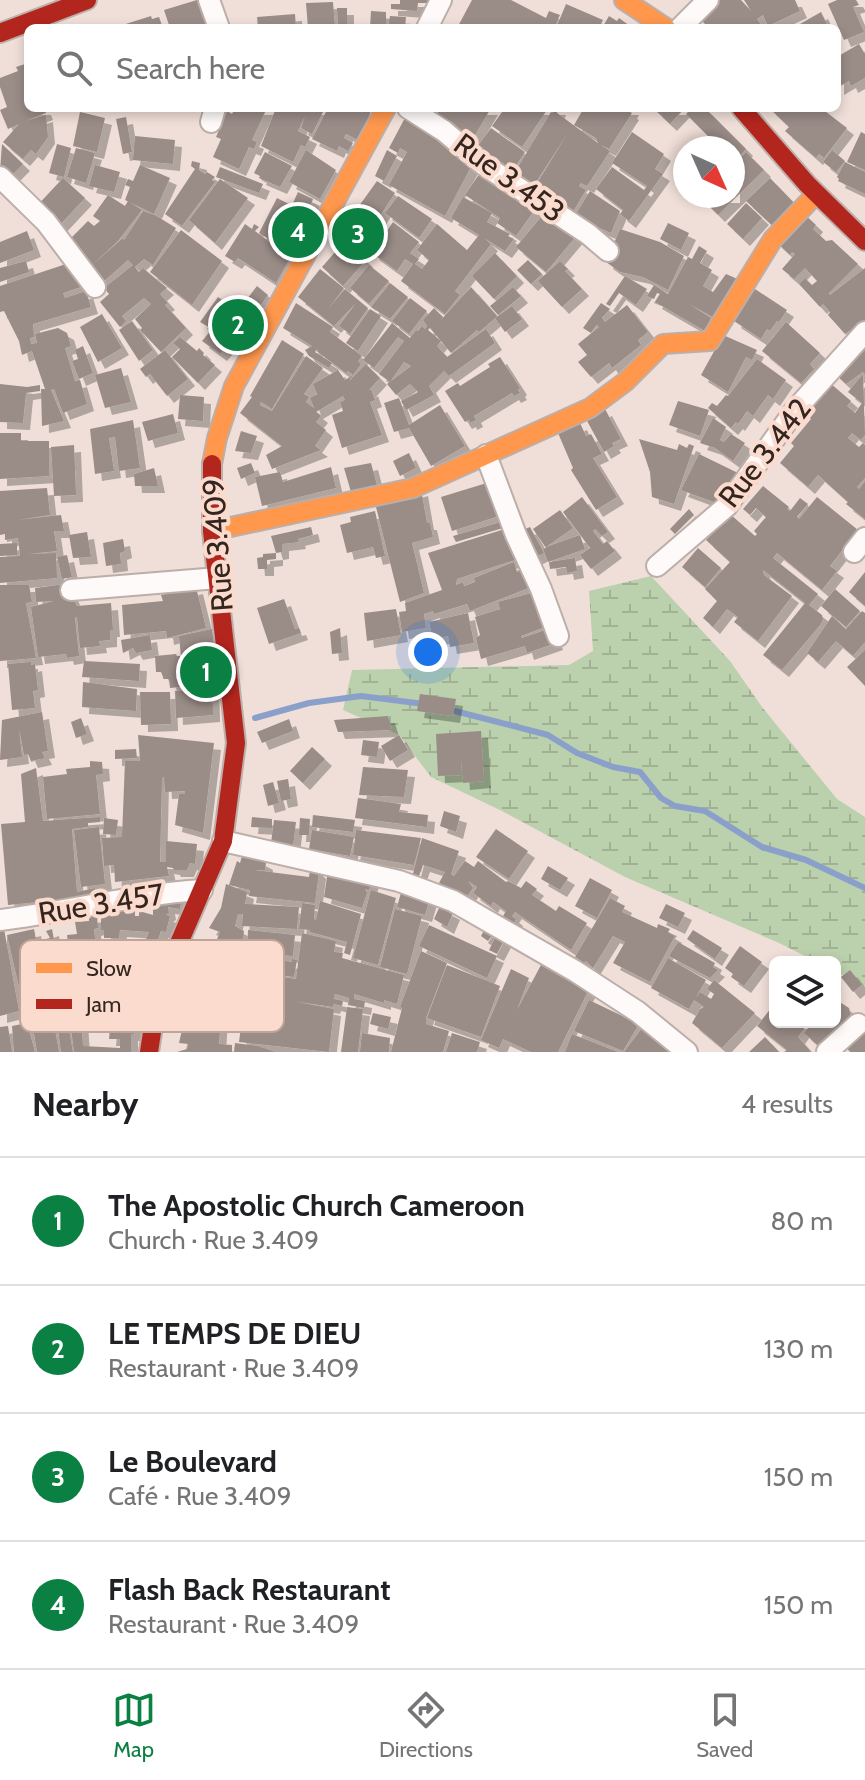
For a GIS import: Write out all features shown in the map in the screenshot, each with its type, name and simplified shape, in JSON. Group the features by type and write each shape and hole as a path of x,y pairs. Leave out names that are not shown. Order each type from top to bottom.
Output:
{"street":[{"path":"0,33 87,0"},
{"path":"209,0 218,24"},
{"path":"429,24 441,0"},
{"path":"624,0 660,24"},
{"path":"684,24 708,0"},
{"name":"Rue 3.409","path":"180,940 223,841 236,743 212,531 210,473 217,438 234,386 384,112"},
{"name":"Rue 3.453","path":"414,112 444,131 484,165 588,234 608,251"},
{"path":"749,112 816,194 865,241"},
{"path":"0,177 46,222 95,287"},
{"path":"212,531 400,492 590,408 625,382 663,344 710,341 773,239 816,194"},
{"name":"Rue 3.442","path":"657,566 727,506 795,410 865,332"},
{"path":"486,455 558,636"},
{"path":"71,590 218,578"},
{"path":"223,841 399,881 453,901 575,971 638,1012 687,1052"},
{"name":"Rue 3.457","path":"0,920 54,914 157,893 202,890"},
{"path":"827,1052 858,1024"},
{"name":"Rue 3.409","path":"149,1052 152,1032"}],"green space":[{"path":"651,576 730,661 762,707 837,799 865,817 865,986 841,974 841,956 805,956 625,877 431,777 399,735 343,710 352,670 569,665 593,651 589,591"}],"building":[{"path":"203,0 211,24 169,24 164,10"},
{"path":"400,0 429,0 429,3 418,3 417,11 391,9 391,4 400,4"},
{"path":"472,0 511,0 546,18 549,11 560,15 556,24 459,24"},
{"path":"718,0 741,0 751,11 744,0 795,0 800,11 772,24 767,24 763,15 757,19 760,24 705,24 699,18"},
{"path":"837,0 856,0 859,5 853,7 864,32 844,40 841,24 837,24 828,4"},
{"path":"333,2 335,24 308,24 306,3"},
{"path":"566,4 603,20 601,24 558,24"},
{"path":"337,8 347,8 347,24 338,24"},
{"path":"371,11 386,12 386,24 370,24"},
{"path":"821,12 827,24 800,24"},
{"path":"295,14 296,24 258,24 257,17"},
{"path":"151,16 152,19 159,17 162,24 126,24"},
{"path":"390,16 406,17 405,24 389,24"},
{"path":"609,16 627,24 604,24"},
{"path":"859,44 865,54 865,78 851,86 849,81 841,86 841,55"},
{"path":"24,64 24,112 46,113 25,121 46,115 48,137 36,154 31,150 23,159 3,142 19,124 8,129 0,110 7,107 0,78 18,71 16,67"},
{"path":"80,112 105,118 97,152 73,146"},
{"path":"227,112 265,112 252,140 257,142 254,149 249,147 239,169 213,157 221,139 216,137"},
{"path":"274,112 323,112 312,134 301,128 305,116 298,131 310,137 305,147 301,145 293,162 261,146"},
{"path":"326,112 371,112 360,141 346,134 344,138 353,143 348,151 339,146 337,151 312,139"},
{"path":"438,112 489,112 471,142 434,120"},
{"path":"502,112 546,112 522,147 492,126"},
{"path":"557,112 557,113 598,143 596,138 574,125 582,112 632,113 609,149 601,145 610,151 587,186 581,183 579,186 586,190 571,215 533,190 569,131 531,190 527,181 523,184 512,177 553,113"},
{"path":"657,112 681,112 670,124"},
{"path":"688,112 709,112 733,136 708,136 686,114"},
{"path":"773,112 826,112 847,128 824,158 819,154 816,158 785,131 789,127"},
{"path":"407,114 454,144 449,151 472,165 445,216 389,185 407,152 400,148 398,153 389,148"},
{"path":"126,117 132,152 123,154 116,119"},
{"path":"491,128 525,152 509,176 474,151"},
{"path":"632,132 664,154 655,169 663,174 629,221 620,214 623,210 596,189 612,167 644,190 647,186 612,163"},
{"path":"861,132 865,134 865,170 847,162"},
{"path":"135,136 175,140 173,164 133,160"},
{"path":"2,144 23,164 8,179 0,171"},
{"path":"57,144 71,148 64,177 49,173"},
{"path":"76,148 95,153 86,183 67,177"},
{"path":"306,150 336,170 320,199 289,182"},
{"path":"387,150 397,156 384,181 375,176"},
{"path":"832,150 845,161 836,172 823,162"},
{"path":"265,152 292,166 280,187 254,173"},
{"path":"745,153 764,170 745,189"},
{"path":"192,161 200,163 199,170 215,177 212,180 215,182 182,226 165,214 195,169 191,166"},
{"path":"845,162 865,172 865,194 838,181"},
{"path":"95,165 120,172 114,192 89,186"},
{"path":"140,165 170,178 154,214 125,200 130,187 125,185 128,179 133,181"},
{"path":"220,167 263,184 259,193 216,177"},
{"path":"482,170 536,208 516,236 497,223 500,218 465,195"},
{"path":"63,178 85,198 56,229 34,209"},
{"path":"770,178 797,206 775,228 746,201"},
{"path":"220,179 248,198 215,243 189,220"},
{"path":"377,181 395,193 378,219 359,206"},
{"path":"590,191 620,211 611,233 574,217"},
{"path":"298,192 313,199 309,210 293,203"},
{"path":"108,195 125,206 128,201 142,210 118,241 91,266 124,240 143,211 176,228 153,265 144,259 135,267 139,272 143,268 167,288 160,294 168,303 165,305 186,328 161,352 140,330 142,328 135,319 151,304 144,298 122,316 126,321 120,327 100,302 109,294 104,288 133,265 128,260 102,283 69,240 88,221 94,226 100,221 93,216"},
{"path":"398,196 432,219 419,238 385,213"},
{"path":"463,197 492,213 487,222 514,239 505,251 484,238 491,244 455,291 460,295 445,314 401,281 413,264 405,259 397,271 372,253 393,222 419,242 410,253 419,259 415,264 422,269 429,260 417,250 437,224 467,250 479,235 451,218"},
{"path":"277,198 307,213 284,251 292,255 276,283 238,258 235,262 225,256 245,224 252,229 254,224 259,227 255,231 271,243 259,233"},
{"path":"745,204 762,218 743,239 727,224 745,208"},
{"path":"711,208 725,208 718,215"},
{"path":"546,211 578,234 546,272 516,247"},
{"path":"802,212 816,225 813,229 826,241 832,240 858,264 830,295 865,268 865,325 853,336 849,331 845,334 828,315 830,312 823,304 820,307 799,284 805,278 812,285 817,281 805,268 794,279 782,269 795,254 792,252 790,255 775,241"},
{"path":"358,216 378,234 376,236 380,240 371,251 346,229"},
{"path":"668,223 689,233 681,250 660,239"},
{"path":"620,229 660,242 684,256 668,290 643,277 620,272 606,262"},
{"path":"181,230 222,261 192,305 150,272"},
{"path":"27,231 34,250 0,263 0,242"},
{"path":"351,239 359,246 355,251 366,260 343,286 322,267 344,242"},
{"path":"699,246 707,251 700,263 712,270 703,286 713,292 726,274 742,281 720,321 689,304 711,318 705,331 655,302 660,294 657,293 654,299 647,296 654,285 668,294 688,257 692,259"},
{"path":"495,253 517,276 494,299 472,276"},
{"path":"528,260 542,274 531,284 517,270"},
{"path":"26,261 29,272 0,282 0,268"},
{"path":"560,261 582,289 562,307 538,281"},
{"path":"69,263 73,274 79,272 84,286 63,293 65,298 86,291 91,307 33,324 34,337 30,338 31,344 37,343 35,334 58,328 67,333 71,346 65,348 75,381 72,382 80,380 87,404 63,413 54,389 51,390 64,421 42,426 41,389 45,389 32,351 22,355 19,341 4,311 0,312 0,286"},
{"path":"369,265 389,281 369,304 350,288"},
{"path":"320,269 344,288 328,309 345,289 368,308 350,334 339,326 356,303 334,326 298,297"},
{"path":"625,276 647,289 636,305 619,293 610,306 606,304"},
{"path":"390,283 408,297 390,319 371,307"},
{"path":"257,286 268,295 261,305 256,301 248,321 220,354 202,341 212,329 200,322 218,297 228,304 231,299 241,307"},
{"path":"471,287 497,316 451,353 441,341 437,346 447,357 486,329 495,343 449,376 444,371 429,386 434,395 406,410 401,401 418,392 410,384 396,395 387,384 390,382 379,374 404,341 398,337 374,368 363,360 392,323 410,338 422,326 425,329 427,326 423,320 434,308 443,317 440,321","holes":["404,362 411,366 390,381"]},
{"path":"513,287 521,296 498,315 490,306"},
{"path":"755,289 787,310 761,339 734,321"},
{"path":"410,298 427,311 409,334 392,321"},
{"path":"296,303 333,327 330,332 362,356 358,361 361,364 349,381 366,364 380,378 368,391 371,389 375,400 370,402 382,435 342,448 332,415 343,411 340,402 345,400 343,396 316,412 321,416 316,422 326,430 315,446 321,450 272,469 266,455 282,446 240,413 252,397 282,340 304,354 272,409 261,402 260,405 272,411 306,356 323,368 304,394 309,397 306,402 314,408 310,398 317,394 313,384 338,370 345,380 353,375 348,371 346,373 317,349 315,352 332,363 329,368 309,356 305,350 312,346 283,328"},
{"path":"601,303 610,309 602,318 605,322 627,305 648,332 638,340 641,345 612,368 609,363 591,377 578,362 587,355 578,344 599,327 597,325 591,333 583,328"},
{"path":"512,306 522,319 505,332 495,318"},
{"path":"370,309 381,316 358,351 346,343"},
{"path":"102,314 122,348 98,362 80,327"},
{"path":"132,321 153,350 139,361 119,330"},
{"path":"786,322 820,353 810,364 814,369 801,383 762,351"},
{"path":"723,335 757,350 752,360 746,357 728,392 701,375"},
{"path":"180,337 197,351 199,348 215,365 198,383 172,357 180,349 173,343"},
{"path":"865,340 865,374 863,372 846,384 833,372"},
{"path":"83,346 93,373 79,379 72,361 78,359 75,350"},
{"path":"165,350 188,379 167,396 150,374 146,377 140,369"},
{"path":"500,357 520,388 520,393 514,396 512,393 474,416 476,420 465,422 445,391 458,383 460,386"},
{"path":"757,359 786,380 773,399 768,395 753,416 747,411 731,428 708,408 712,403 717,406 728,396"},
{"path":"121,368 131,402 105,408 95,375"},
{"path":"863,374 865,435 861,440 852,433 848,438 859,447 863,443 865,445 865,478 857,487 859,489 865,481 865,519 818,475 808,487 780,463 794,446 791,443 811,419 804,413 830,383 851,401 847,406 855,413 862,403 848,392"},
{"path":"0,384 40,385 40,391 26,393 23,423 0,422"},
{"path":"180,395 204,397 203,421 178,419"},
{"path":"399,398 409,425 440,405 465,446 431,466 409,428 394,432 384,403"},
{"path":"678,401 709,410 700,436 669,425"},
{"path":"605,409 621,439 604,452 586,419"},
{"path":"173,414 178,433 148,441 142,422"},
{"path":"713,418 726,427 720,440 724,442 731,434 745,443 733,461 715,448 700,443"},
{"path":"133,420 140,468 119,471 115,437 109,438 114,471 95,474 90,429"},
{"path":"580,423 586,436 591,434 602,454 593,458 617,497 596,510 571,470 573,468 558,433"},
{"path":"241,431 257,436 251,453 235,451"},
{"path":"0,433 21,433 21,441 49,441 49,476 0,479"},
{"path":"639,439 677,450 679,444 687,448 689,444 694,446 674,504 652,497 650,472"},
{"path":"74,445 76,495 54,496 51,447"},
{"path":"409,453 416,468 400,476 393,461"},
{"path":"699,454 738,473 722,505 681,490"},
{"path":"251,463 255,473 241,479 237,468"},
{"path":"371,463 378,489 351,492 344,468"},
{"path":"331,467 336,488 262,506 255,477 280,472 283,482"},
{"path":"154,468 158,486 135,486 134,474"},
{"path":"490,482 499,516 452,531 441,497"},
{"path":"763,486 790,511 800,498 808,504 797,517 799,519 817,497 858,530 830,566 837,571 822,590 777,553 773,558 818,594 809,605 823,619 782,670 763,655 805,603 763,570 764,575 792,596 758,641 734,622 738,617 727,609 713,627 703,618 717,601 705,589 730,562 706,540 730,514 755,536 754,531 766,517 756,508 750,515 743,509"},
{"path":"47,488 50,515 17,520 61,515 64,531 54,531 57,551 28,554 56,553 57,578 0,583 0,557 20,556 18,538 5,540 5,534 0,535 0,491"},
{"path":"421,489 427,523 430,523 433,537 412,543 424,593 400,602 375,503"},
{"path":"582,497 608,532 602,536 595,529 593,531 603,544 607,541 615,551 591,569 580,555 590,548 563,512"},
{"path":"689,509 694,515 675,534 670,529"},
{"path":"560,510 573,528 546,547 580,535 585,549 548,562 543,549 546,548 533,529"},
{"path":"375,511 385,556 376,558 373,547 347,553 340,525 351,522 350,517"},
{"path":"501,522 503,528 456,542 453,536"},
{"path":"311,527 313,535 298,539 299,542 282,544 282,552 276,553 271,536"},
{"path":"530,527 544,553 532,559 518,532"},
{"path":"508,528 518,559 457,579 456,585 475,582 474,578 514,562 517,572 525,569 531,587 470,611 467,604 424,614 426,628 402,632 399,612 406,611 405,603 442,590 428,553"},
{"path":"87,532 91,557 73,558 69,535"},
{"path":"123,539 125,551 120,553 121,564 106,566 103,543"},
{"path":"17,543 17,555 0,556 0,544"},
{"path":"698,548 721,568 705,587 682,567"},
{"path":"276,553 276,559 267,560 267,569 258,569 257,558"},
{"path":"67,555 72,577 62,579 57,557"},
{"path":"575,558 577,571 567,573 566,567 550,569 549,562"},
{"path":"865,572 865,606 849,592"},
{"path":"66,584 77,606 111,603 113,630 110,630 110,640 99,641 100,646 80,648 77,617 79,656 38,657 31,607 54,601 36,602 35,588"},
{"path":"0,585 29,585 32,602 26,603 36,658 0,661"},
{"path":"196,587 206,628 167,638 166,631 124,635 122,605 163,601 161,595"},
{"path":"835,589 860,611 846,627 821,606"},
{"path":"539,591 550,625 521,636 551,628 556,643 527,653 525,646 481,659 476,638 480,635 475,617 500,609 498,602"},
{"path":"284,599 295,629 299,628 301,633 269,644 257,608"},
{"path":"396,609 401,635 367,641 364,613"},
{"path":"862,611 865,613 865,642 853,656 836,641 818,662 807,653 832,616 846,629"},
{"path":"468,613 474,643 450,647 448,636 433,639 429,622"},
{"path":"340,628 342,653 332,654 330,632"},
{"path":"212,629 217,665 187,670 185,656 181,657 179,636"},
{"path":"150,635 152,650 136,653 133,648 123,653 121,640"},
{"path":"865,650 865,686 847,667"},
{"path":"155,656 180,656 185,673 177,673 176,679 200,677 199,670 212,669 213,715 176,718 175,691 189,690 191,686 170,688 169,679 156,672"},
{"path":"84,661 140,664 139,681 82,677"},
{"path":"31,662 31,665 35,664 38,690 33,691 35,708 12,710 8,664"},
{"path":"83,682 137,689 136,711 82,707"},
{"path":"140,692 170,692 171,724 141,725"},
{"path":"420,694 456,699 453,716 417,711"},
{"path":"42,712 48,751 42,752 45,758 31,761 28,754 24,755 19,728 22,757 0,760 2,720"},
{"path":"388,716 392,730 338,732 334,720"},
{"path":"81,718 87,734 76,738 71,722"},
{"path":"289,719 293,731 262,743 257,732"},
{"path":"481,731 484,781 463,783 461,758 461,775 438,776 436,734"},
{"path":"138,735 214,743 203,833 175,825 179,794 185,794 185,791 165,792 162,778 160,862 166,862 166,841 197,844 195,864 190,863 187,870 167,867 169,876 115,882 114,865 104,866 102,838 122,837 125,761 140,761"},
{"path":"399,735 408,750 390,761 381,746"},
{"path":"363,740 379,742 377,757 361,755"},
{"path":"312,747 325,759 303,783 290,771"},
{"path":"136,749 137,758 115,759 115,750"},
{"path":"90,761 102,762 103,774 96,775 100,814 47,819 43,777 67,774 66,769 90,767"},
{"path":"363,767 408,770 404,797 359,795"},
{"path":"36,768 43,821 100,817 100,822 72,829 77,892 95,888 98,896 8,905 1,824 25,822 21,774"},
{"path":"288,779 291,799 281,801 277,781"},
{"path":"273,782 279,803 268,806 263,785"},
{"path":"358,798 401,804 399,812 428,815 427,827 355,818"},
{"path":"444,811 460,816 456,832 440,826"},
{"path":"313,815 355,820 353,832 312,827"},
{"path":"252,817 272,819 272,828 251,827"},
{"path":"104,818 118,820 116,835 103,834"},
{"path":"300,818 310,819 309,835 299,835"},
{"path":"274,820 296,822 293,846 271,843"},
{"path":"99,827 105,884 81,887 74,830"},
{"path":"496,829 528,851 509,879 476,857"},
{"path":"312,830 354,837 350,856 309,849"},
{"path":"356,830 421,838 414,865 353,855"},
{"path":"422,838 459,851 451,874 454,876 465,861 474,867 478,861 506,882 521,888 526,881 537,889 532,895 556,911 559,906 587,923 571,950 515,912 512,916 516,919 514,923 508,920 503,916 506,911 493,902 491,906 473,893 477,887 468,881 473,888 466,898 439,883 445,872 423,865 419,876 413,874"},
{"path":"249,854 266,863 265,870 254,870 309,877 311,864 319,872 315,903 249,896 250,890 229,885 237,861 240,863 242,856 248,858"},
{"path":"548,866 568,878 560,890 541,879"},
{"path":"328,870 372,880 369,890 365,889 367,893 362,908 324,897"},
{"path":"590,878 612,890 597,918 575,906"},
{"path":"226,884 247,892 245,904 299,907 297,929 242,926 243,914 238,914 235,926 244,931 243,940 217,940 220,932 209,928 221,908"},
{"path":"402,889 430,898 425,915 397,907"},
{"path":"371,890 396,898 378,965 353,958"},
{"path":"146,896 182,896 180,909 168,907 169,913 166,915 170,916 166,932 161,931 158,940 146,940 149,932 120,930 119,938 104,938 101,911 135,909 135,916 139,916 139,911 153,915 153,907 146,907"},
{"path":"610,898 625,906 622,912 657,928 658,924 670,929 668,932 675,936 650,982 613,963 625,942 613,936 593,968 575,957"},
{"path":"320,901 361,914 350,955 344,953 347,942 299,929 302,903 315,905 316,920"},
{"path":"666,904 685,913 678,927 659,918"},
{"path":"440,906 453,913 447,927 434,919"},
{"path":"395,909 422,916 407,974 380,967"},
{"path":"97,915 95,940 68,940 67,935 77,934 75,922 89,921 89,916"},
{"path":"429,925 497,956 487,978 419,946"},
{"path":"486,927 506,937 497,954 489,950 496,936 493,934 488,941 481,936"},
{"path":"4,929 19,1011 0,1016 0,930"},
{"path":"34,929 36,940 20,940 20,991 7,935"},
{"path":"52,929 54,940 42,940 50,938 46,931"},
{"path":"248,930 295,935 293,956 284,955 284,940 248,940"},
{"path":"693,930 722,948 715,959 687,939"},
{"path":"302,933 336,941 334,952 343,953 342,958 404,975 397,1004 354,994 354,999 365,1001 364,1008 348,1005 349,998 335,994 334,999 343,1001 342,1006 293,1001 334,1009 329,1052 239,1042 240,1032 284,1032 284,977 296,979"},
{"path":"678,942 715,963 713,967 718,970 710,978 669,956"},
{"path":"740,946 762,962 744,986 731,977 733,974 725,968"},
{"path":"421,951 447,963 426,1018 426,1024 449,1031 443,1052 391,1052 400,1007"},
{"path":"668,958 706,980 689,1009 651,988"},
{"path":"297,960 294,977 284,976 284,961"},
{"path":"447,965 500,986 481,1037 427,1018"},
{"path":"541,965 590,987 558,1052 531,1052 503,1039 499,1048 481,1040 511,969 529,978 517,1010"},
{"path":"850,970 862,985 853,992 841,977"},
{"path":"714,980 755,1013 722,1048 692,1023 704,1007 694,1000 700,992 711,999 714,994 707,989"},
{"path":"589,1000 639,1024 623,1051 574,1031"},
{"path":"841,1003 849,1008 852,1021 825,1052 804,1033 808,1028 841,1028"},
{"path":"347,1007 363,1009 358,1052 341,1052"},
{"path":"769,1011 769,1028 805,1028 798,1037 811,1052 784,1052 787,1050 757,1026"},
{"path":"373,1013 391,1017 388,1029 370,1024"},
{"path":"20,1024 20,1032 29,1032 35,1052 14,1052 12,1026"},
{"path":"8,1026 12,1052 0,1052 0,1027"},
{"path":"642,1028 676,1052 624,1052"},
{"path":"865,1031 865,1052 850,1052 845,1046"},
{"path":"34,1032 55,1032 59,1052 37,1052"},
{"path":"58,1032 69,1032 73,1052 61,1052"},
{"path":"72,1032 82,1032 83,1046 120,1048 120,1039 109,1039 110,1032 134,1032 131,1034 131,1052 74,1052"},
{"path":"182,1032 220,1032 219,1044 232,1045 232,1052 177,1052 187,1049 188,1044 179,1043"},
{"path":"362,1033 390,1038 389,1052 360,1052"},
{"path":"452,1033 480,1042 477,1052 446,1052"},
{"path":"572,1034 618,1052 565,1052"},
{"path":"765,1037 779,1052 749,1052"},
{"path":"235,1043 258,1046 276,1052 234,1052"}],"waterway":[{"path":"255,718 309,703 361,696 424,704"},
{"path":"447,709 548,735 577,753 613,767 640,772 661,798 675,806 705,811 762,847 806,860 865,888"}],"traffic: slow":[{"path":"624,0 660,24"},
{"path":"212,464 234,386 384,112"},
{"path":"212,531 413,488 590,408 625,382 663,344 710,341 773,239 816,194"}],"traffic: jam":[{"path":"0,33 87,0"},
{"path":"744,112 807,184 865,241"},
{"path":"180,940 223,841 236,743 212,531 212,464"},
{"path":"149,1052 152,1032"}],"place":[{"name":"Flash Back Restaurant","path":"298,232"},
{"name":"Le Boulevard","path":"358,234"},
{"name":"LE TEMPS DE DIEU","path":"238,325"},
{"name":"The Apostolic Church Cameroon","path":"206,672"}]}
